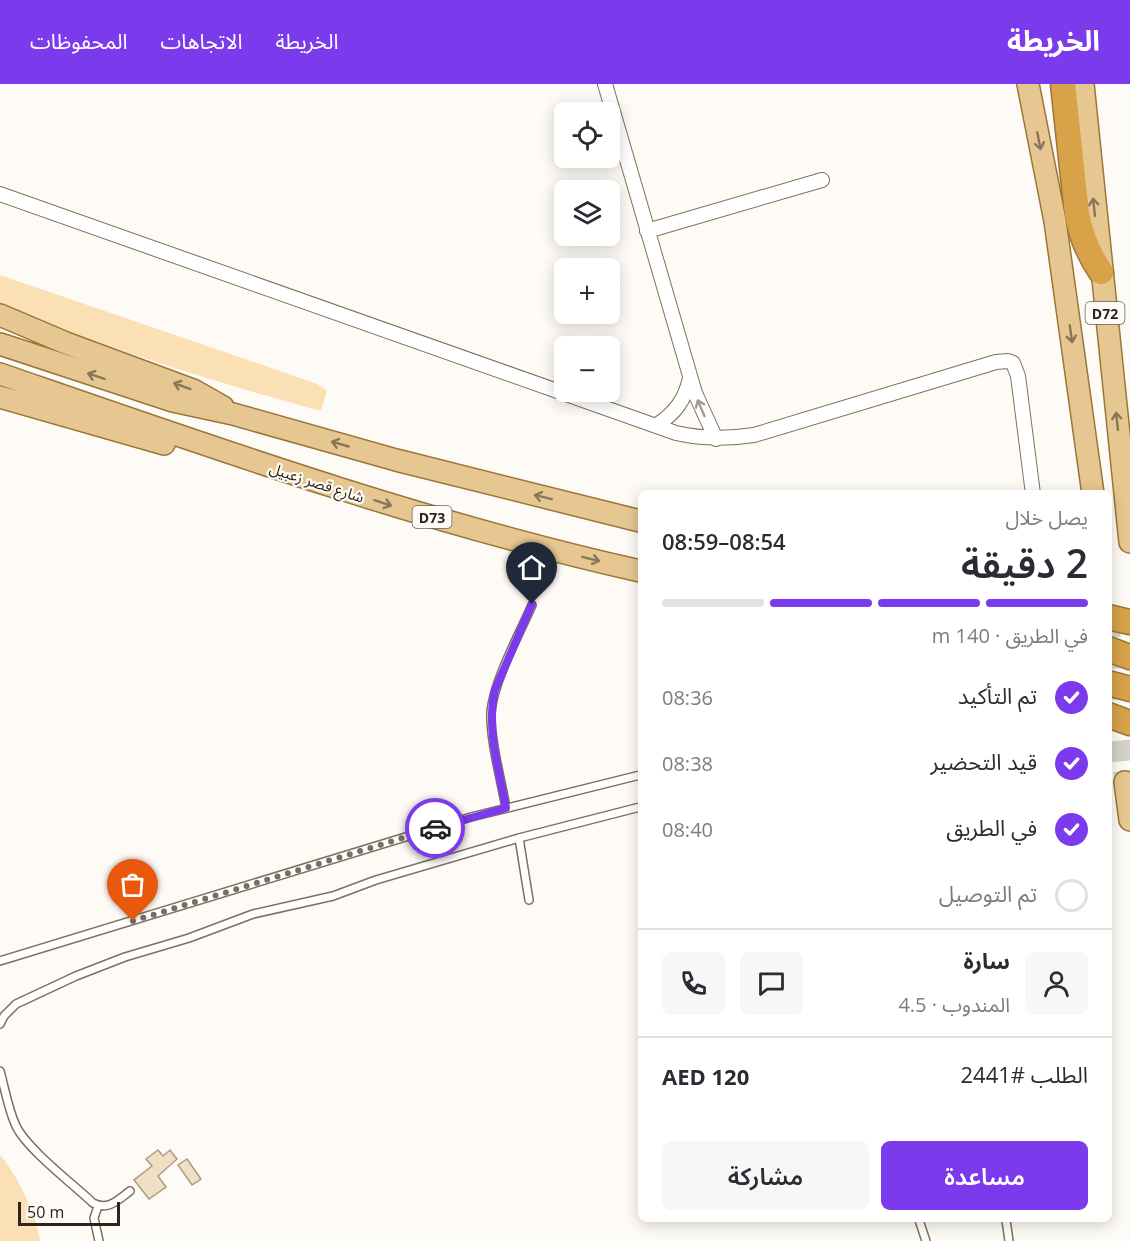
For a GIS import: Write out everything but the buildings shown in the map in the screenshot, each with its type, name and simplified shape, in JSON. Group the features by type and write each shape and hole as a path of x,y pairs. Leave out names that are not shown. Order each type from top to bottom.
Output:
{"highway":[{"path":"1063,84 1081,235 1101,272"},
{"path":"1112,618 1130,621"},
{"path":"1112,637 1130,641"},
{"path":"1112,650 1130,657"},
{"path":"1112,684 1130,689"},
{"path":"1112,716 1130,723"}],"main road":[{"name":"D72","path":"1028,84 1055,221 1092,490"},
{"name":"D72","path":"1083,84 1130,542"},
{"path":"0,315 66,343 193,390 233,414"},
{"path":"0,344 173,401 233,414 396,460 638,520"},
{"name":"شارع قصر زعبيل","path":"0,374 227,453 397,507 638,571"},
{"path":"0,397 175,447 227,453"},
{"path":"1125,782 1130,820"}],"street":[{"path":"606,84 700,409 716,439"},
{"path":"647,231 822,180"},
{"path":"0,194 676,433 696,438 732,438 764,432 1008,360 1013,363 1018,376 1032,490"},
{"path":"657,425 670,417 680,405 687,391 690,376"}],"lane":[{"path":"506,808 492,726 493,702 495,690 532,604"},
{"path":"0,961 506,808 638,775"},
{"path":"0,1024 10,1010 24,1000 108,962 189,938 253,914 343,893 376,880 519,838 638,808"},
{"path":"519,838 529,900"},
{"path":"0,1071 12,1117 20,1133 49,1163 98,1206 111,1205 130,1191"},
{"path":"98,1206 94,1218 99,1241"},
{"path":"920,1222 926,1241"},
{"path":"1006,1222 1009,1241"}],"shaded area":[{"path":"0,275 315,383 327,390 321,411 159,363 0,305"},
{"path":"0,1155 25,1196 39,1232 40,1241 0,1241"}],"tunnel":[{"path":"1112,656 1125,782"}],"way so far":[{"path":"133,921 435,828"}],"route":[{"path":"435,828 506,808 491,714 495,690 532,604"}]}
